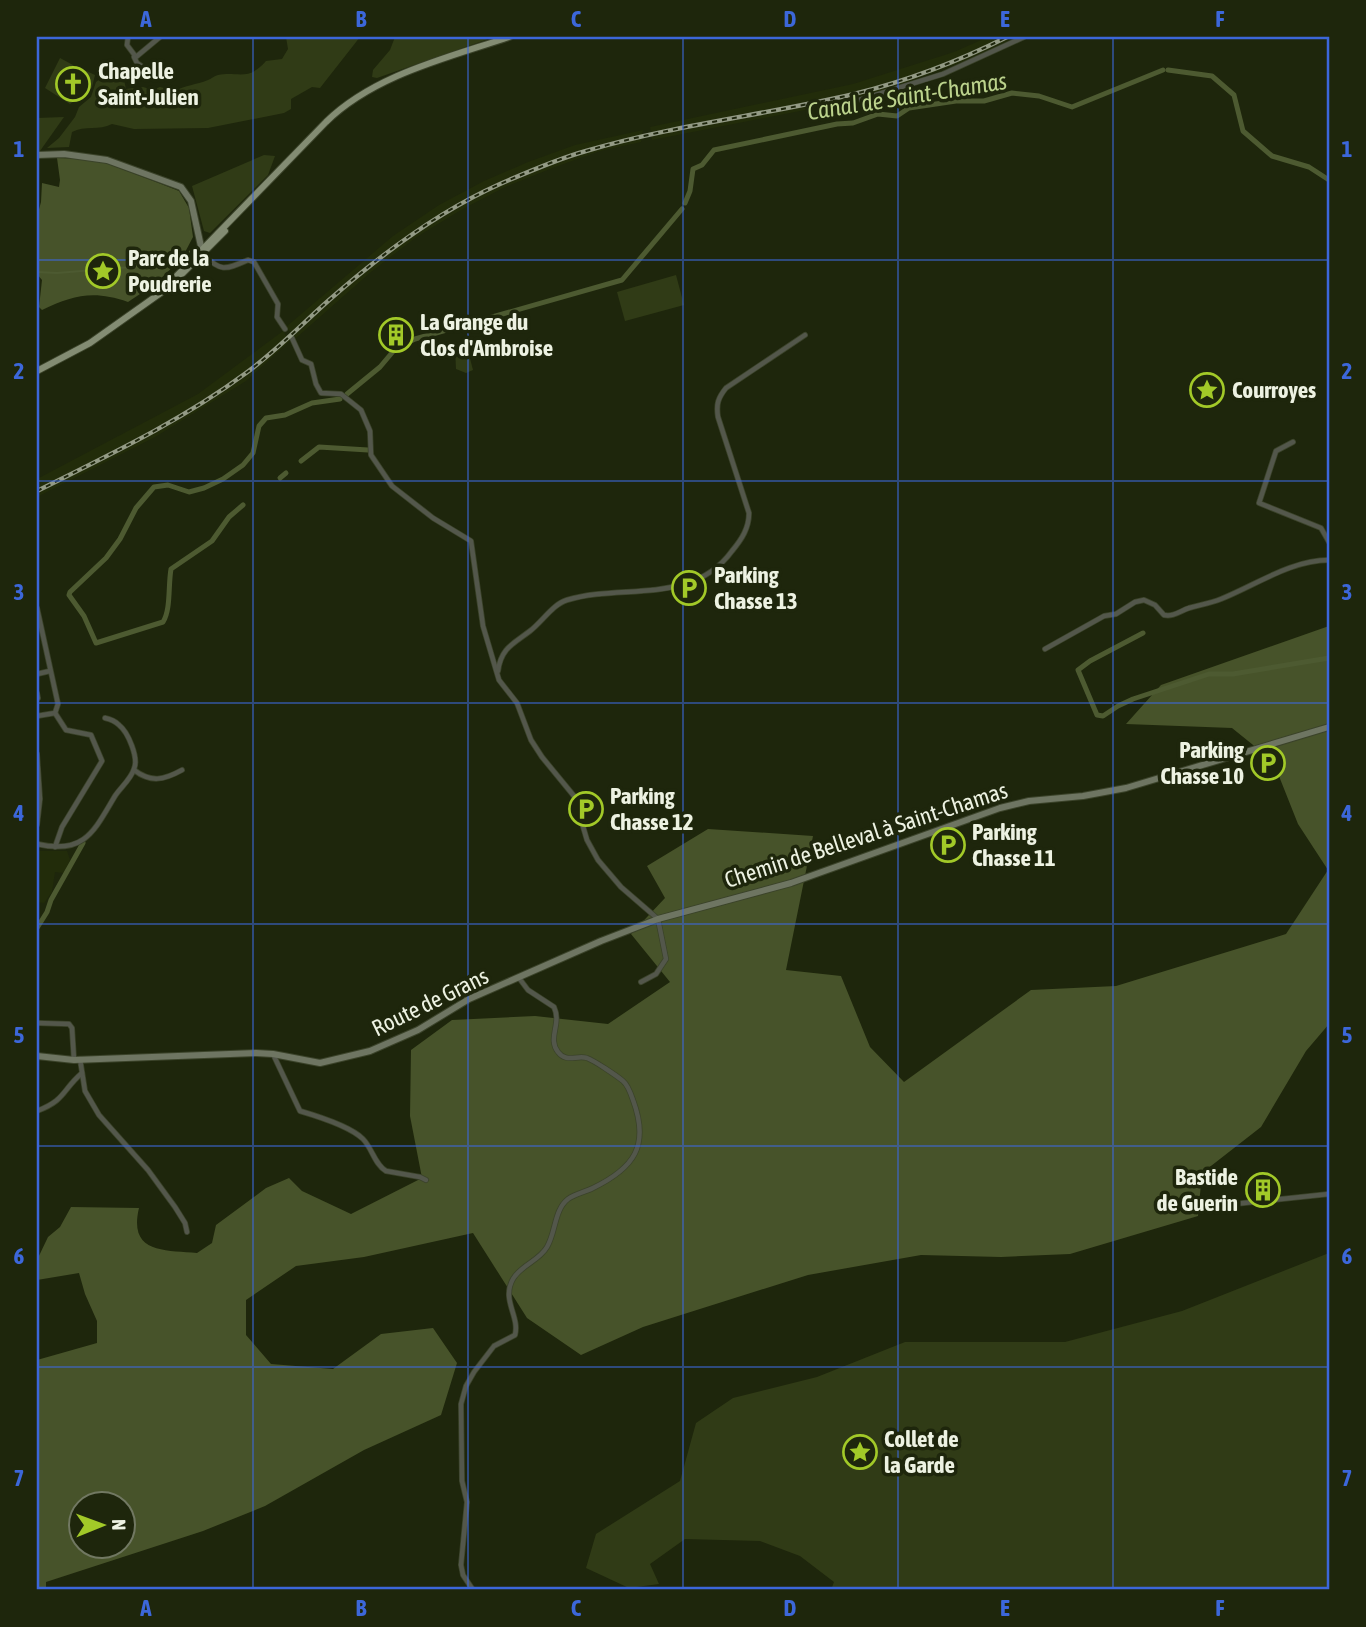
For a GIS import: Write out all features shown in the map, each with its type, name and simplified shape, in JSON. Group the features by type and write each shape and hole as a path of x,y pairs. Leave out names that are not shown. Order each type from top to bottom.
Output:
{"main road":[{"path":"159,294 326,121 356,96 393,79 509,37"},
{"path":"37,371 90,343 178,280 223,227 253,198"}],"street":[{"path":"128,37 126,41 137,63 150,67 164,77"},
{"path":"130,50 136,57 160,37"},
{"path":"853,102 943,74 1024,37"},
{"path":"37,155 64,154 107,160 181,187 192,204 202,251 214,265 224,268 248,260 254,262 278,303 277,317 285,329"},
{"path":"498,672 505,649 542,621 559,603 568,599 658,591 708,574 729,556 749,524 749,513 718,418 716,407 719,397 726,388 805,335"},
{"path":"292,338 302,360 311,364 321,393 341,394 361,410 370,431 370,455 386,479 433,518 471,541 483,626 499,680 521,710 531,740 574,796 586,839 598,860 621,887 658,919 666,959 656,974 641,982"},
{"path":"1293,442 1276,451 1259,503 1321,528 1329,542"},
{"path":"1045,649 1135,602 1144,600 1155,605 1164,615 1173,616 1219,600 1298,565 1315,560 1329,560"},
{"path":"37,608 58,704 55,713"},
{"path":"37,674 50,671"},
{"path":"37,693 38,698"},
{"path":"37,716 55,713"},
{"path":"55,713 66,730 91,735 102,761 62,827 55,847"},
{"path":"37,843 64,848 94,831 134,771 135,759 125,732 118,724 105,718"},
{"name":"Chemin de Belleval à Saint-Chamas","path":"658,919 791,883 1000,808 1029,801 1083,796 1126,788 1329,727"},
{"path":"37,754 40,790 37,825"},
{"path":"134,771 152,780 182,770"},
{"name":"Route de Grans","path":"37,1056 77,1060 218,1053 273,1054 320,1063 370,1051 418,1030 469,999 658,919"},
{"path":"473,1590 463,1575 461,1565 467,1502 461,1481 461,1404 470,1379 494,1346 515,1335 517,1328 508,1296 512,1280 544,1253 552,1237 558,1211 568,1199 615,1176 631,1162 640,1146 640,1124 625,1082 586,1058 571,1059 559,1053 554,1044 558,1023 554,1007 528,990 519,978"},
{"path":"37,1023 69,1024 72,1028 85,1091 99,1115 148,1170 176,1207 187,1232"},
{"path":"273,1054 300,1111 361,1136 381,1168 426,1180"},
{"path":"37,1111 61,1098 73,1080 82,1073"},
{"path":"1216,1206 1329,1194"}],"shaded area":[{"path":"286,37 360,37 320,88 312,87 291,99 291,109 284,113 208,128 134,129 112,124 72,132 69,147 47,148 59,138 79,107 91,97 96,82 104,76 123,76 126,89 143,87 153,90 160,87 175,91 218,75 248,74 266,61 282,59 288,49"},
{"path":"395,37 494,37 377,78 372,77 373,70 390,50"},
{"path":"988,37 1016,37 962,62 889,89 805,110 652,140 650,127 853,84 954,52"},
{"path":"60,58 76,69 80,68 95,75 92,87 85,97 82,95 70,104 45,88"},
{"path":"64,117 40,151 37,151 37,118"},
{"path":"643,130 641,142 600,151 555,167 505,187 461,210 415,238 371,272 296,338 286,327 393,236 439,205 528,162 575,145"},
{"path":"264,155 275,156 268,175 210,233 204,231 192,186"},
{"name":"Parc de la Poudrerie","path":"57,158 95,159 156,182 179,191 189,208 193,237 182,258 155,284 128,302 94,295 74,298 42,310 39,307 42,280 37,274 37,217 42,183 59,187"},
{"path":"676,275 684,305 625,321 617,292"},
{"path":"283,331 290,341 246,381 155,437 37,497 37,479 198,394"},
{"path":"467,347 473,370 466,373 456,369 455,348"},
{"path":"1329,626 1329,1024 1306,1051 1261,1127 1202,1173 1198,1216 1070,1254 1001,1257 921,1255 808,1275 643,1327 581,1355 527,1318 473,1233 364,1257 296,1266 246,1300 246,1335 271,1364 333,1369 381,1334 433,1328 457,1363 441,1415 364,1450 265,1506 203,1531 136,1553 136,1490 66,1490 66,1560 114,1560 46,1582 46,1590 37,1590 37,1360 97,1343 97,1321 79,1273 37,1280 37,1260 48,1237 60,1227 71,1207 139,1208 137,1223 144,1242 162,1250 197,1253 212,1243 216,1225 266,1188 289,1178 302,1191 351,1214 422,1178 410,1116 411,1050 452,1020 535,1016 608,1024 670,982 631,934 665,898 647,866 708,829 813,836 786,970 841,976 870,1047 904,1082 1031,990 1116,986 1286,934 1328,870 1298,824 1273,761 1232,728 1126,724 1161,685"},
{"path":"37,851 67,851 70,860 64,873 55,872 52,892 44,903 37,902"},
{"path":"1329,1253 1329,1590 831,1590 834,1582 800,1556 760,1541 685,1539 650,1564 659,1584 629,1588 586,1568 596,1534 680,1481 696,1423 733,1398 817,1377 905,1342 1065,1342 1182,1311"}],"waterway":[{"name":"Canal de Saint-Chamas","path":"685,203 690,191 693,169 702,165 714,150 853,123 878,114 897,116 909,108 956,101 984,101 1012,93 1039,96 1072,107 1163,70"},
{"name":"Canal de Saint-Chamas","path":"1168,70 1212,76 1234,95 1243,131 1272,156 1309,167 1329,180"},
{"name":"Canal de Saint-Chamas","path":"347,394 380,367 396,348 415,339 622,280 682,209"},
{"path":"37,272 57,273 181,263 192,249"},
{"path":"243,505 229,517 212,541 171,569 168,604 163,622 96,643 84,616 69,595 70,592 106,558 120,539 136,508 154,487 168,485 189,492 204,488 243,465 253,453 259,426 266,418 285,415 312,403 340,399"},
{"path":"301,461 319,447 368,450"},
{"path":"280,478 286,473"},
{"path":"1143,633 1078,670 1097,715 1103,716 1133,699 1209,674 1233,674 1329,658"},
{"path":"37,928 83,843"}],"railway":[{"path":"37,491 196,407 268,356 328,301 388,252 431,221 500,184 564,158 619,142 874,89 932,70 1007,37"}],"place":[{"name":"Chapelle Saint-Julien","path":"73,84"},
{"name":"Parc de la Poudrerie","path":"103,271"},
{"name":"La Grange du Clos d'Ambroise","path":"396,335"},
{"name":"Courroyes","path":"1207,390"},
{"name":"Parking Chasse 13","path":"689,588"},
{"name":"Parking Chasse 10","path":"1268,763"},
{"name":"Parking Chasse 12","path":"586,809"},
{"name":"Parking Chasse 11","path":"948,845"},
{"name":"Bastide de Guerin","path":"1263,1190"},
{"name":"Collet de la Garde","path":"860,1452"}]}
